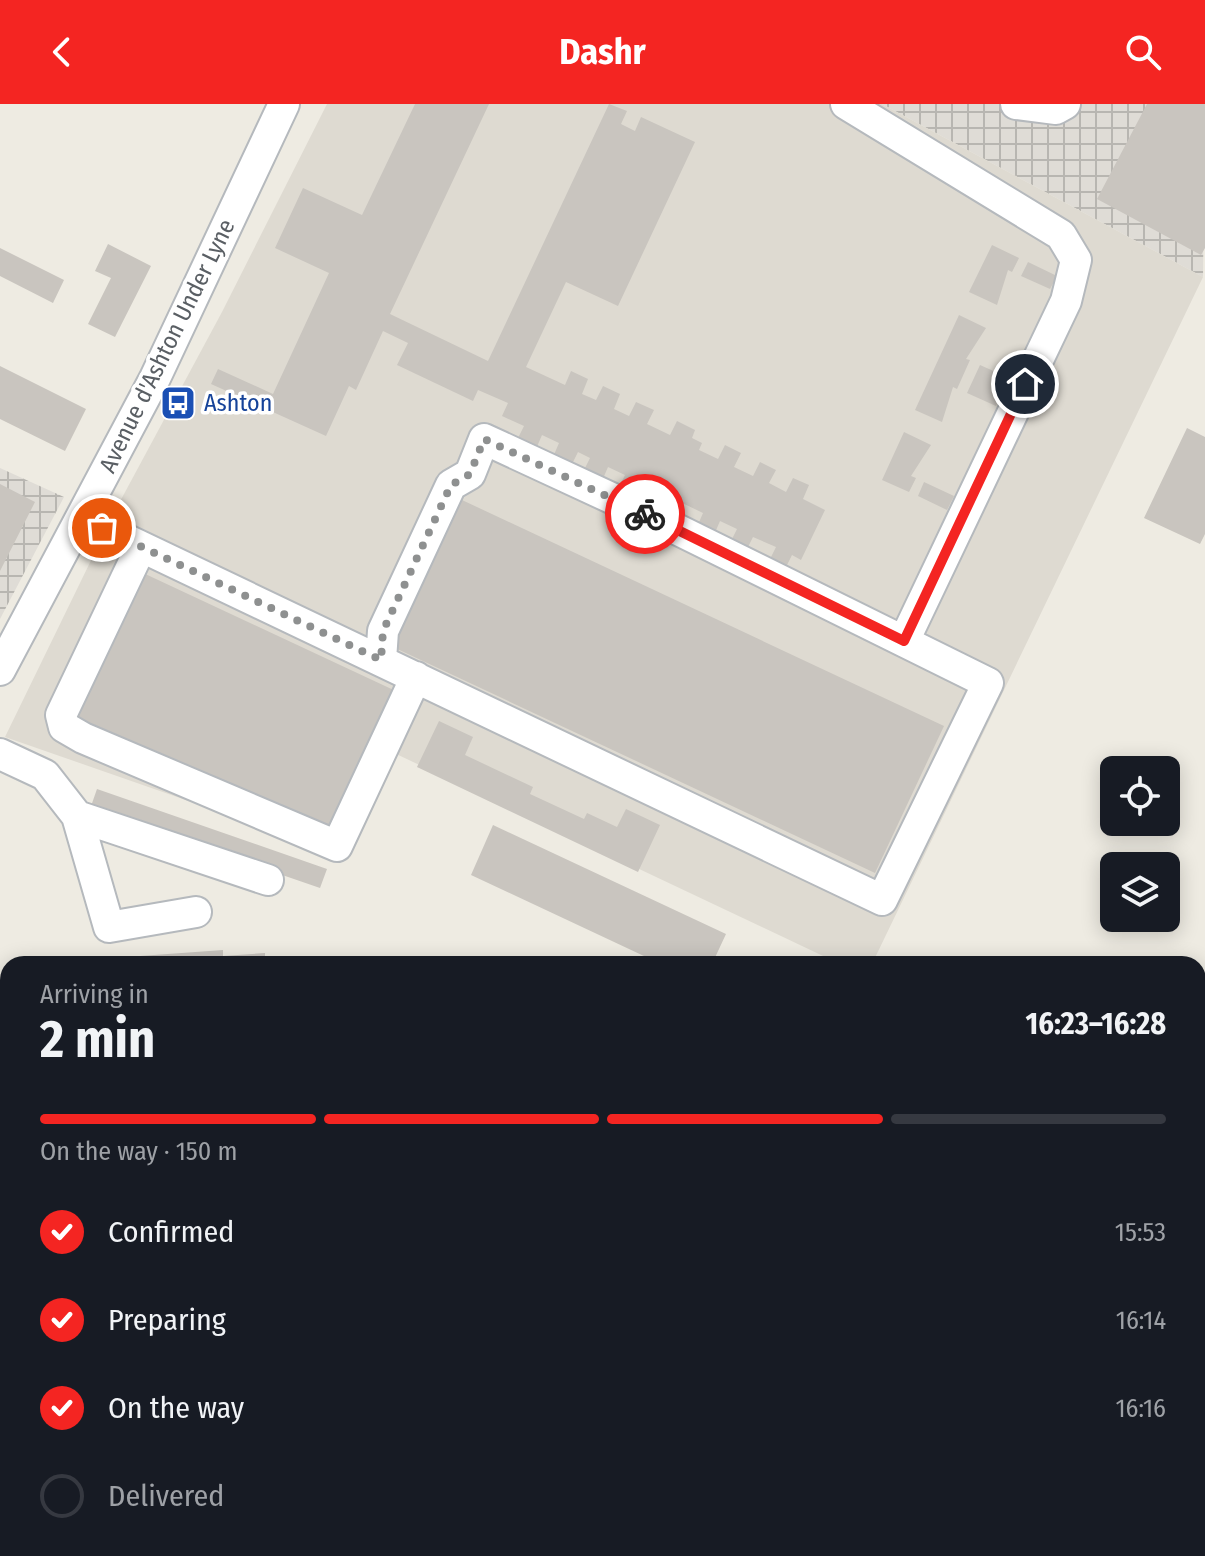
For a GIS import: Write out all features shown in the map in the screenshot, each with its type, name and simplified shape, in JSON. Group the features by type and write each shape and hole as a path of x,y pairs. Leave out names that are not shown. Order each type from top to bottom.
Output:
{"street":[{"name":"Avenue d'Ashton Under Lyne","path":"0,670 155,378 284,104"},
{"path":"846,104 1061,235 1076,260 1066,301 904,641"},
{"path":"1016,104 1056,109 1065,104"},
{"path":"81,518 882,900 988,683 484,439 470,474 451,485 383,631 381,660"},
{"path":"141,547 61,715 64,727 83,738 337,846 416,677"},
{"path":"0,754 45,775 77,816 109,927 196,912"},
{"path":"77,816 268,880"}],"shaded area":[{"path":"327,104 882,104 1203,277 876,956 823,956 392,752 341,854 5,737 117,507 222,312"},
{"path":"882,104 1205,104 1203,277"},
{"path":"0,468 64,497 0,619"}],"building":[{"path":"415,104 489,104 390,314 488,361 609,104 627,111 621,124 635,131 641,117 695,142 618,306 566,282 526,367 565,385 571,371 588,379 582,394 596,400 603,386 620,394 614,409 629,416 636,402 654,410 647,424 670,435 677,421 695,430 692,438 702,443 699,450 718,459 725,445 741,453 734,467 753,476 760,462 776,470 769,483 786,492 793,478 809,485 803,499 825,510 801,560 792,555 785,569 769,561 776,547 753,537 746,551 730,543 737,529 720,521 714,535 697,527 703,513 676,500 669,514 653,505 659,492 643,483 636,498 618,489 625,475 608,467 602,481 583,472 590,458 578,452 571,466 553,457 559,443 542,435 536,449 517,440 524,426 502,416 508,403 478,390 473,401 397,365 408,343 383,331 356,390 349,386 326,436 211,384 218,369 273,394 329,273 275,248 303,188 362,215"},
{"path":"1147,104 1205,104 1205,248 1201,255 1097,199"},
{"path":"108,244 151,266 115,337 88,324 111,278 95,271"},
{"path":"992,245 1019,258 1012,272 1008,270 997,305 969,292"},
{"path":"0,248 64,280 53,303 0,276"},
{"path":"1028,262 1057,276 1050,289 1021,276"},
{"path":"959,315 986,328 966,359 970,360 957,389 953,387 942,422 915,410"},
{"path":"980,365 1009,378 996,406 967,393"},
{"path":"0,366 86,409 65,451 0,419"},
{"path":"1187,428 1205,437 1205,534 1200,544 1144,518"},
{"path":"904,432 931,445 911,476 916,478 909,492 882,480"},
{"path":"924,482 954,496 947,510 918,496"},
{"path":"0,484 35,502 0,571"},
{"path":"462,500 944,726 875,873 393,647"},
{"path":"141,572 400,693 332,837 74,717"},
{"path":"439,721 473,737 465,755 533,787 530,794 584,819 587,813 617,827 626,809 660,825 638,872 417,767"},
{"path":"97,789 327,869 320,888 90,809"},
{"path":"493,825 726,934 716,956 644,956 471,875"},
{"path":"223,950 223,956 140,956"},
{"path":"265,953 265,956 223,956"}],"way so far":[{"path":"102,528 381,660 383,631 451,485 470,474 484,439 645,514"}],"place":[{"name":"Ashton","path":"178,403"}],"route":[{"path":"645,514 904,641 1025,384"}]}
